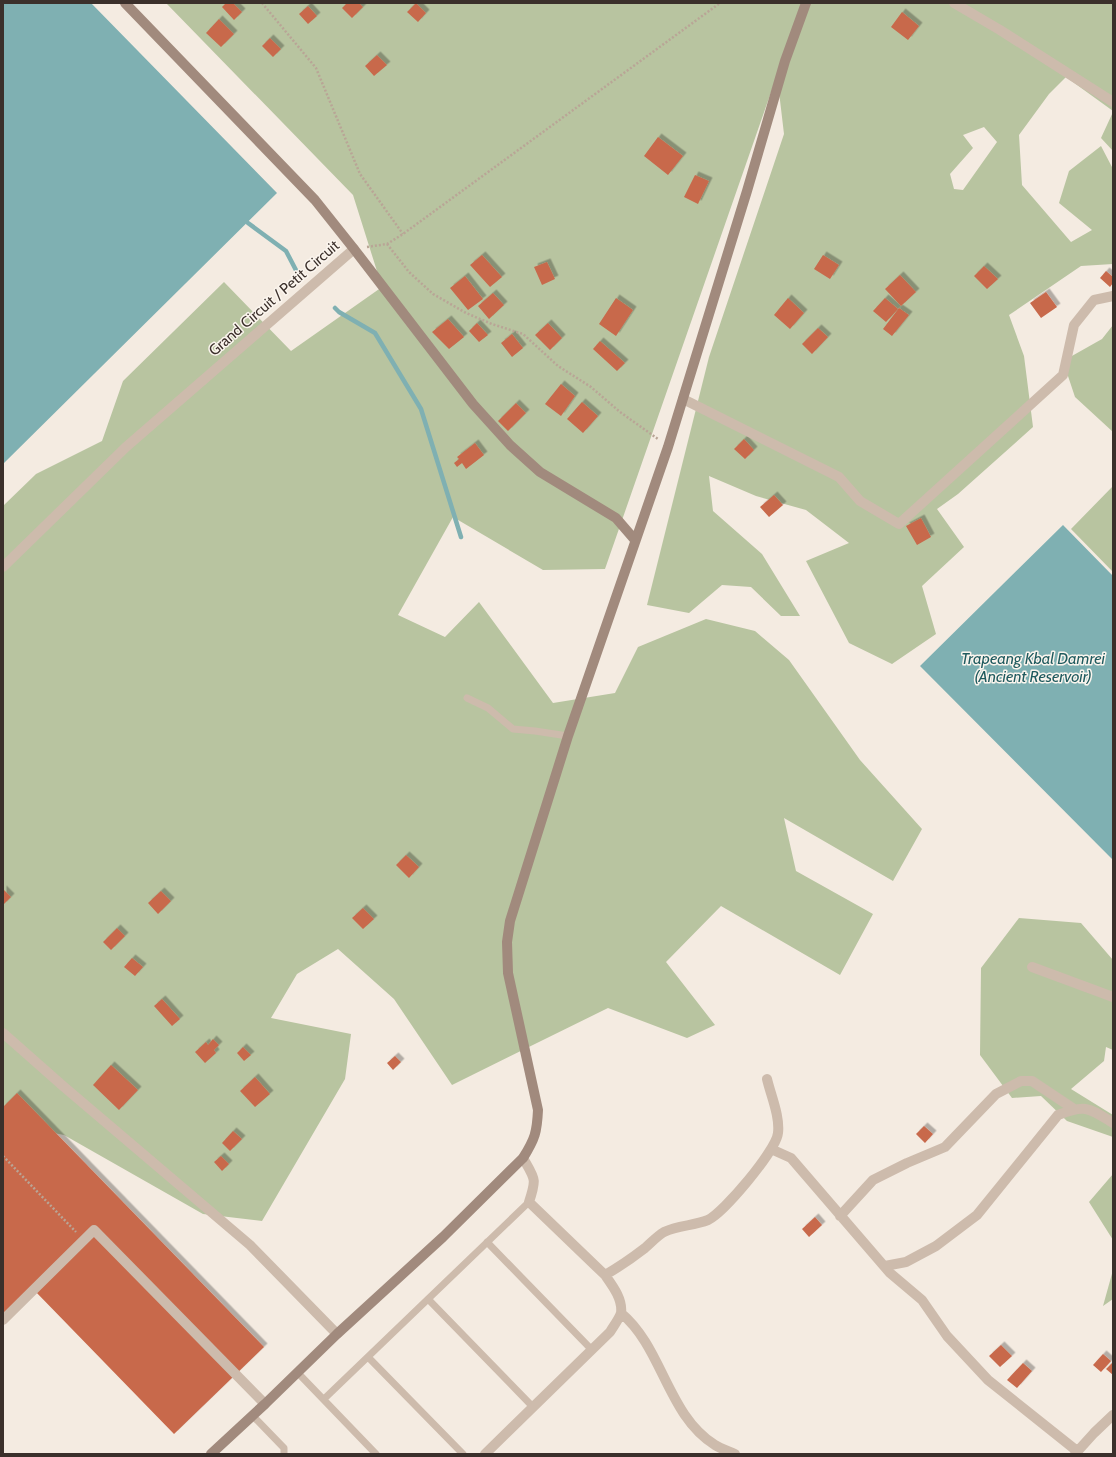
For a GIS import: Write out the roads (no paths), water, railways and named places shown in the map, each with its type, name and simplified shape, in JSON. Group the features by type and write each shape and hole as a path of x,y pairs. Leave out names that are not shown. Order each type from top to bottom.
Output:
{"main road":[{"name":"Grand Circuit / Petit Circuit","path":"125,3 315,200 354,248"},
{"path":"211,1454 253,1416 337,1334 443,1237 523,1158 537,1131 538,1110 508,973 507,942 510,921 568,736 668,447 785,61 806,3"},
{"path":"354,248 473,404 510,445 540,472 616,518 635,540"}],"street":[{"path":"954,3 1000,30 1113,102"},
{"name":"Grand Circuit / Petit Circuit","path":"3,567 126,447 354,248"},
{"path":"683,399 838,477 860,501 899,524 1063,375 1074,325 1094,300 1113,296"},
{"path":"1032,967 1113,997"},
{"path":"3,1033 250,1245 337,1334"},
{"path":"605,1276 625,1263 663,1233 678,1226 695,1225 709,1219 727,1204 752,1174 771,1149 778,1133 776,1115 767,1079"},
{"path":"840,1216 873,1180 907,1163 946,1147 996,1094 1021,1081 1032,1082 1074,1109"},
{"path":"884,1266 906,1262 936,1246 977,1215 1058,1115 1074,1109 1091,1109 1113,1123"},
{"path":"771,1149 791,1158 890,1273 922,1300 947,1336 988,1380 1076,1452 1113,1415"},
{"path":"485,1454 610,1332 620,1313 620,1299 605,1276 529,1202 535,1184 532,1174 523,1158"},
{"path":"3,1320 94,1230 265,1404"},
{"path":"620,1313 632,1322 646,1341 674,1397 685,1415 700,1432 715,1445 735,1454"}],"lane":[{"path":"467,698 488,708 513,729 568,736"},
{"path":"324,1399 529,1202"},
{"path":"487,1242 592,1350"},
{"path":"428,1299 533,1407"},
{"path":"368,1356 463,1454"},
{"path":"298,1373 376,1454"},
{"path":"253,1416 284,1448 284,1454"}],"water":[{"path":"3,3 91,3 277,193 3,464"},
{"name":"Trapeang Kbal Damrei (Ancient Reservoir)","path":"1063,525 1113,576 1113,860 920,666"}],"waterway":[{"path":"248,223 286,251 298,274"},
{"path":"335,308 339,312 375,333 421,409 461,537"}]}
